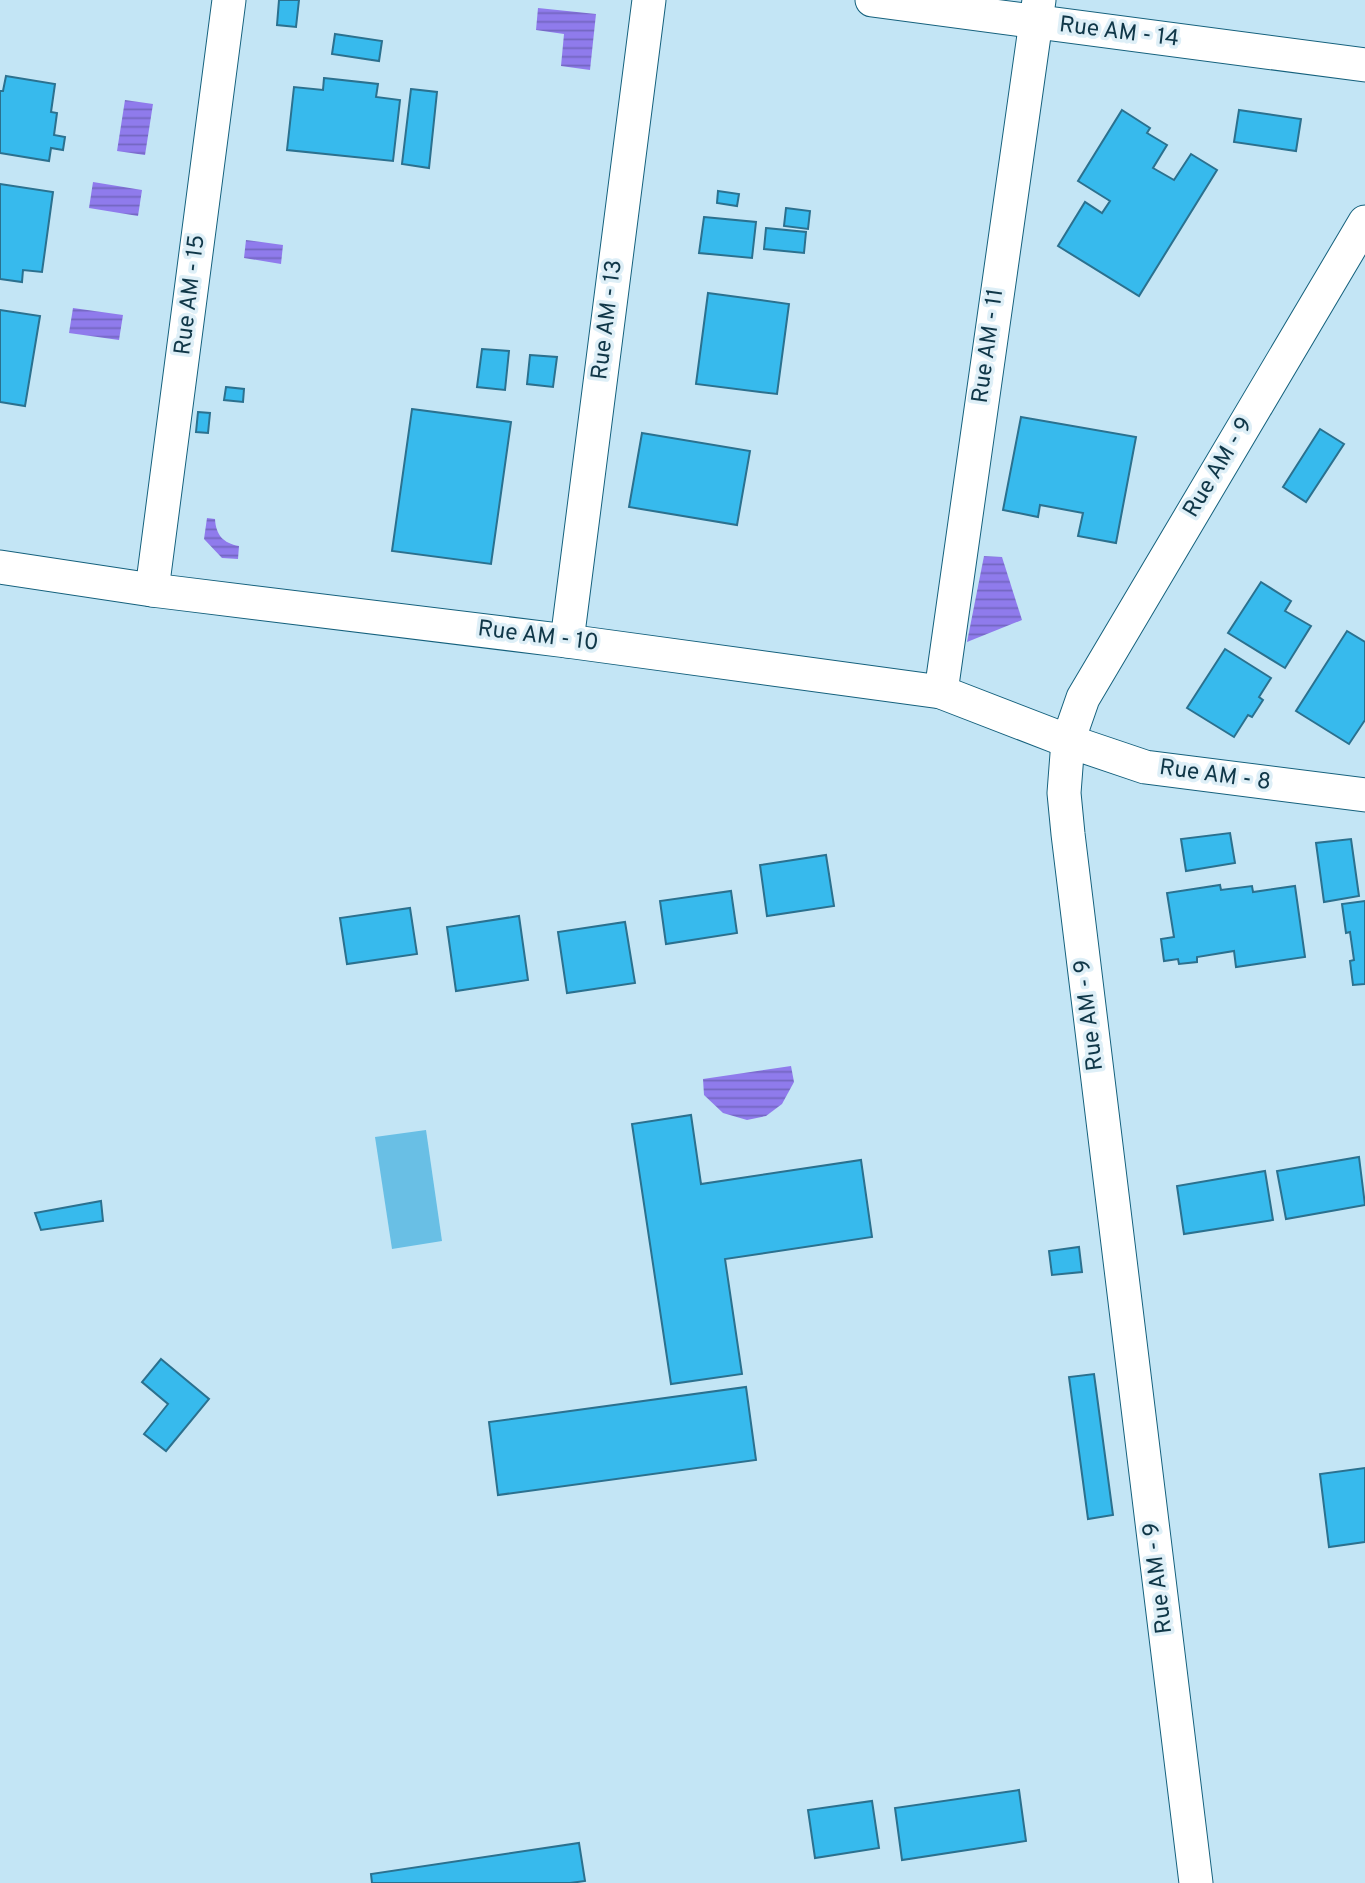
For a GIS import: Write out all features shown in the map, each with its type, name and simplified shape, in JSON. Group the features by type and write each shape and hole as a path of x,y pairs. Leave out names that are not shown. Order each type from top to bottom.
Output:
{"street":[{"name":"Rue AM - 15","path":"152,590 229,0"},
{"name":"Rue AM - 13","path":"567,640 649,0"},
{"name":"Rue AM - 14","path":"872,0 1036,11 1365,65"},
{"name":"Rue AM - 11","path":"942,692 1036,11"},
{"name":"Rue AM - 9","path":"1196,1883 1068,834 1064,793 1068,741 1083,698 1365,222"},
{"name":"Rue AM - 10","path":"0,567 152,590 567,640 942,692 1068,741"},
{"name":"Rue AM - 8","path":"1068,741 1145,767 1365,795"}],"shaded area":[{"path":"538,8 596,14 590,70 561,66 564,34 536,30"},
{"path":"125,100 153,104 145,155 117,151"},
{"path":"93,182 142,190 138,216 89,208"},
{"path":"246,240 283,245 281,264 244,258"},
{"path":"73,308 123,315 119,340 69,333"},
{"path":"207,518 215,519 217,530 225,540 239,546 238,559 222,558 204,539"},
{"path":"984,556 1002,557 1022,620 967,642"},
{"path":"791,1066 794,1082 782,1104 766,1116 747,1120 723,1113 704,1095 703,1079"},
{"path":"426,1130 442,1241 392,1249 375,1137"}],"building":[{"path":"279,0 299,0 296,27 277,25"},
{"path":"335,34 382,41 379,61 332,54"},
{"path":"6,76 55,84 51,112 57,113 54,135 65,137 63,150 51,148 49,161 0,153 0,91 3,91"},
{"path":"324,78 378,84 376,97 400,100 393,161 287,150 294,87 323,90"},
{"path":"411,89 437,92 429,168 402,164"},
{"path":"1122,110 1150,128 1147,133 1167,145 1153,168 1174,180 1191,154 1217,170 1139,296 1058,246 1085,202 1102,213 1110,201 1078,181"},
{"path":"1239,110 1301,119 1296,151 1234,142"},
{"path":"0,184 53,192 42,272 23,270 22,282 0,279"},
{"path":"718,191 739,194 737,206 717,203"},
{"path":"786,208 810,211 808,229 784,226"},
{"path":"704,217 756,222 752,258 699,253"},
{"path":"766,228 806,232 804,253 764,249"},
{"path":"708,293 789,304 777,394 696,384"},
{"path":"0,310 40,316 25,406 0,402"},
{"path":"482,349 509,351 505,390 477,387"},
{"path":"530,355 557,357 553,387 527,384"},
{"path":"226,387 244,389 243,402 224,400"},
{"path":"412,409 511,422 491,564 392,551"},
{"path":"198,412 210,413 208,433 196,432"},
{"path":"1021,417 1136,437 1116,543 1078,536 1083,513 1040,505 1038,517 1003,510"},
{"path":"1320,429 1344,444 1306,502 1283,487"},
{"path":"642,433 750,451 737,525 629,507"},
{"path":"1261,582 1291,601 1285,611 1311,626 1285,668 1228,633"},
{"path":"1347,631 1365,642 1365,720 1349,744 1296,711"},
{"path":"1225,649 1271,678 1259,697 1263,700 1252,717 1248,715 1234,737 1187,708"},
{"path":"1230,833 1235,863 1186,871 1181,839"},
{"path":"1351,839 1359,896 1324,902 1316,843"},
{"path":"826,855 834,906 767,916 760,865"},
{"path":"1220,885 1221,890 1252,886 1253,892 1295,886 1305,957 1236,967 1234,951 1197,957 1197,962 1179,964 1178,959 1164,961 1161,939 1174,937 1167,893"},
{"path":"731,891 737,933 666,944 660,901"},
{"path":"1365,901 1365,984 1353,985 1350,961 1354,960 1350,932 1346,933 1342,904"},
{"path":"410,908 417,954 347,964 340,918"},
{"path":"519,916 528,980 456,991 447,927"},
{"path":"625,922 635,983 567,993 558,932"},
{"path":"691,1115 701,1184 861,1160 872,1237 725,1259 742,1374 671,1384 632,1124"},
{"path":"1359,1157 1365,1205 1286,1219 1277,1171"},
{"path":"1265,1171 1273,1220 1184,1234 1177,1186"},
{"path":"101,1201 103,1221 41,1230 35,1213"},
{"path":"1079,1247 1082,1272 1052,1275 1049,1251"},
{"path":"161,1359 209,1399 166,1451 144,1434 168,1404 142,1382"},
{"path":"1094,1374 1113,1515 1088,1519 1069,1377"},
{"path":"746,1387 756,1460 498,1495 489,1422"},
{"path":"1365,1468 1365,1542 1329,1547 1320,1474"},
{"path":"1019,1790 1026,1841 902,1860 895,1808"},
{"path":"872,1801 879,1848 815,1858 808,1810"},
{"path":"579,1843 585,1881 372,1883 371,1874"}]}
